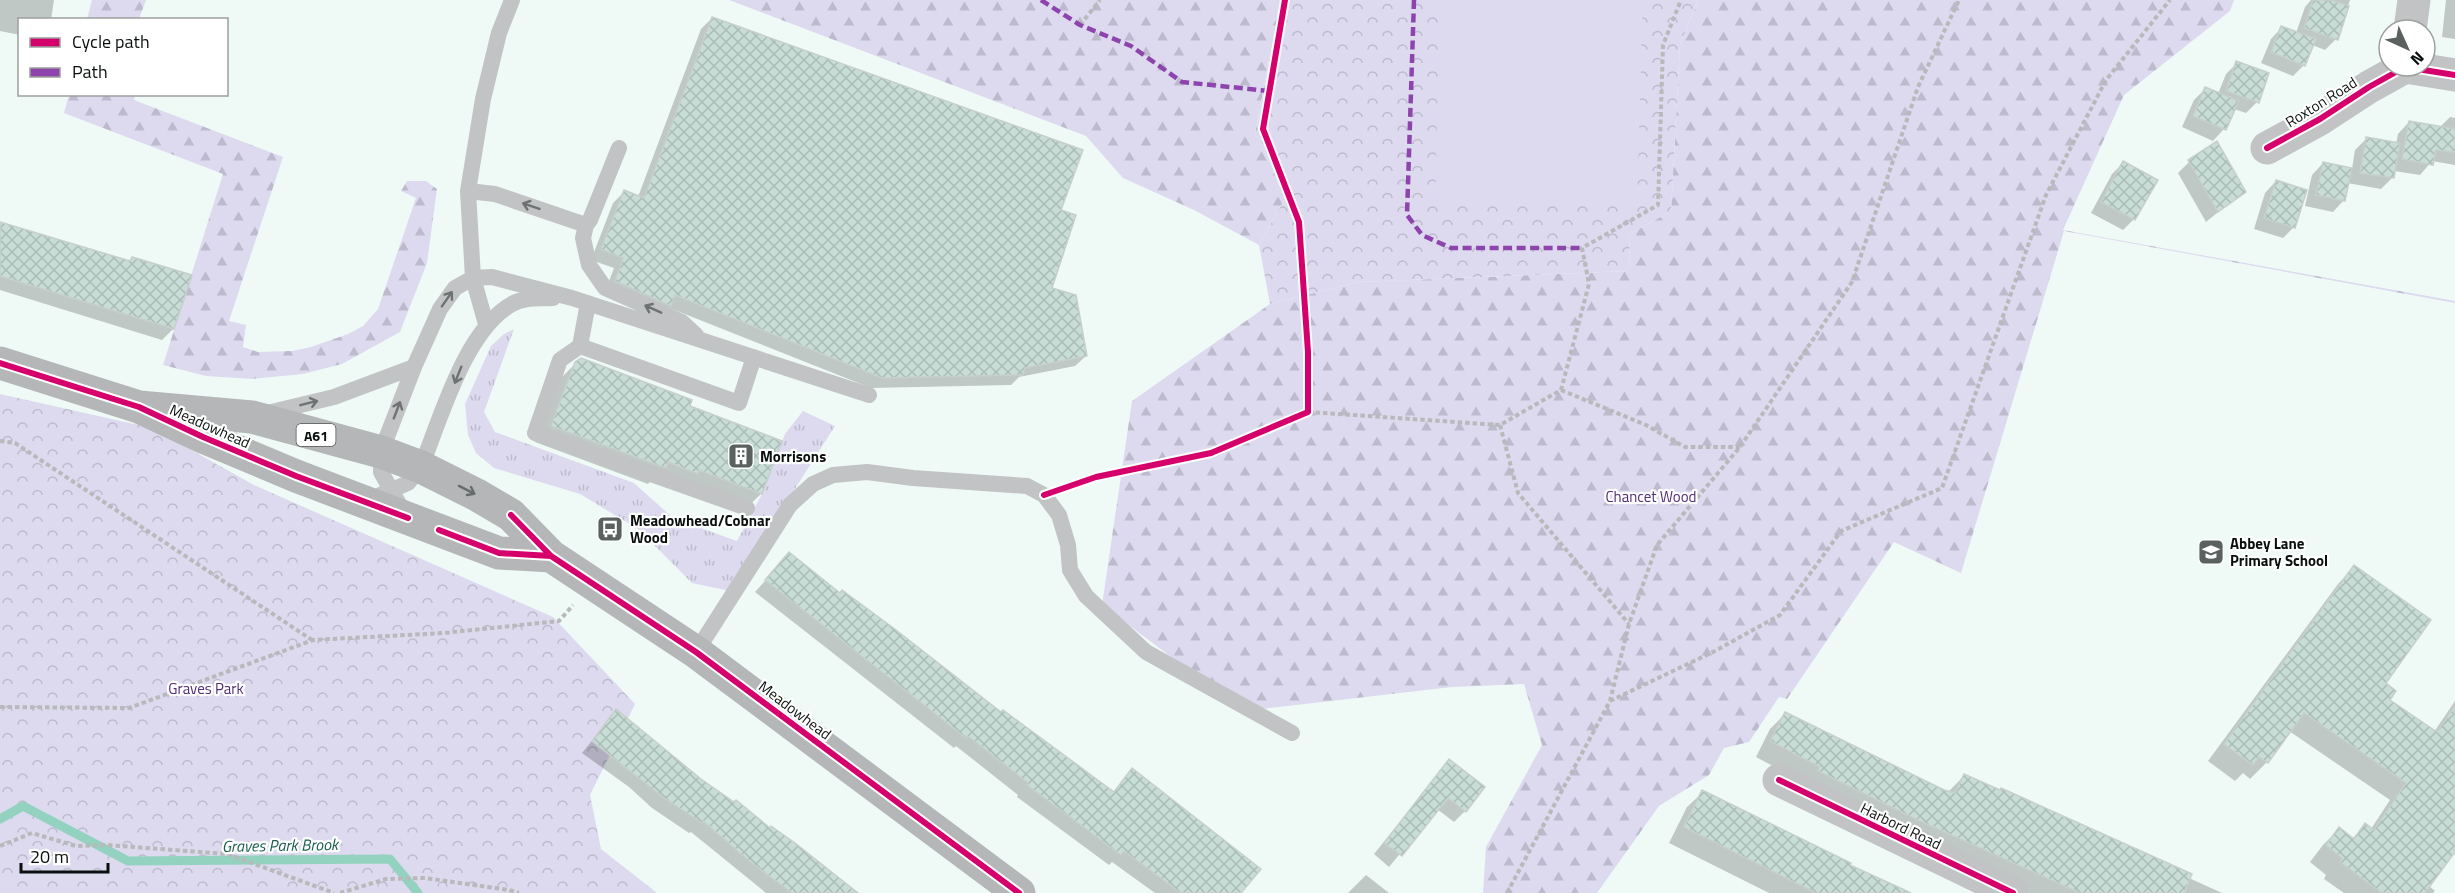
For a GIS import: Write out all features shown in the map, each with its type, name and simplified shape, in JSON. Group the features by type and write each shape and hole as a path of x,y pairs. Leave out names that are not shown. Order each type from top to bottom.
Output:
{"highway":[{"name":"Meadowhead","path":"0,363 139,407 296,476 378,496 408,518 499,553 551,556"},
{"name":"Meadowhead","path":"139,407 252,417 381,452 421,467 477,495 511,516 551,556 696,652 1018,893"}],"street":[{"path":"2412,18 2414,0"},
{"name":"Roxton Road","path":"2437,72 2455,75"},
{"name":"Roxton Road","path":"2267,148 2320,119 2384,78"},
{"name":"Harbord Road","path":"1779,780 2013,893"}],"lane":[{"path":"486,324 472,278 468,191 483,99 499,33 512,0"},
{"path":"619,148 586,225 583,238 589,265 605,288 682,322 701,340"},
{"path":"468,191 495,194 586,225"},
{"path":"378,496 381,452 414,367 446,299 460,284 472,278 492,277 572,298 869,395"},
{"path":"378,496 408,483 421,467 468,350 486,324 512,303 526,299 572,298"},
{"path":"588,303 580,346 560,360 535,433 747,508"},
{"path":"580,346 740,403 754,357"},
{"path":"252,417 334,397 414,367"},
{"path":"696,652 790,506 813,484 833,475 867,472 913,478 1027,486 1044,495 1059,515 1068,545 1070,570 1086,596 1146,652 1292,733"}],"path":[{"path":"1080,26 1100,0"},
{"path":"1298,417 1308,412 1500,425 1561,390 1589,284 1582,248 1658,205 1663,45 1681,0"},
{"path":"1507,893 1610,701 1629,624 1657,545 1740,447 1852,282 1918,87 1959,0"},
{"path":"1610,701 1715,651 1780,615 1841,531 1942,488 2046,195 2106,80 2170,0"},
{"path":"1561,390 1646,424 1685,447 1740,447"},
{"path":"1308,400 1308,412"},
{"path":"1500,425 1518,493 1629,624"},
{"path":"0,441 15,443 313,640"},
{"path":"0,706 129,708 313,640 444,633 559,621 593,582"},
{"path":"0,846 32,833 76,846 107,845 227,854 334,893"},
{"path":"340,893 386,879 425,879 519,893"}],"green space":[{"path":"92,0 146,0 139,18 87,18"},
{"path":"729,0 1281,0 1255,133 1286,197 1259,245 1194,210 1123,178 1086,136"},
{"path":"1281,0 1698,0 1680,44 1671,211 1630,234 1629,271 1358,282 1270,304 1259,245 1286,197 1255,133"},
{"path":"1440,0 1643,0 1637,204 1435,206"},
{"name":"Chancet Wood","path":"1698,0 2234,0 2230,11 2124,95 2063,230 2455,301 2455,303 2064,231 1961,573 1894,542 1787,699 1779,697 1749,742 1724,748 1709,775 1659,806 1597,893 1483,893 1486,847 1542,745 1524,684 1452,687 1243,711 1102,605 1132,401 1270,304 1358,282 1629,271 1630,234 1671,211 1680,44"},
{"path":"69,96 135,96 134,100 283,157 229,321 246,325 243,347 258,352 292,351 311,347 348,334 363,326 378,309 416,198 401,191 407,181 426,181 437,189 427,263 400,332 342,364 303,374 252,379 206,376 163,365 223,174 64,113"},
{"path":"514,329 484,412 495,432 634,483 673,518 737,541 762,494 785,434 803,411 835,426 730,591 692,583 638,529 580,494 494,468 476,453 468,435 465,404 491,346 504,334"},
{"name":"Graves Park","path":"0,394 152,428 254,485 553,617 635,704 590,795 601,849 657,893 0,893"}],"building":[{"path":"2313,0 2331,0 2349,6 2338,40 2304,28"},
{"path":"712,17 1083,150 1061,210 1076,215 1052,288 1076,295 1087,356 1025,368 1023,375 882,378 675,295 671,306 615,281 623,258 601,249 624,190 644,198"},
{"path":"2281,26 2316,39 2305,66 2271,52"},
{"path":"2236,61 2269,73 2259,103 2226,91"},
{"path":"2205,87 2239,101 2226,130 2193,116"},
{"path":"2409,121 2455,129 2455,152 2436,150 2433,165 2402,159"},
{"path":"2366,137 2400,143 2394,178 2360,173"},
{"path":"2217,141 2246,192 2218,212 2188,160"},
{"path":"2123,161 2158,180 2135,220 2101,202"},
{"path":"2323,162 2352,168 2345,201 2316,195"},
{"path":"2276,180 2307,190 2295,228 2264,218"},
{"path":"0,222 130,261 132,257 192,275 174,329 0,276"},
{"path":"581,358 692,400 690,406 782,441 762,494 699,470 698,474 668,462 666,468 551,426 575,362"},
{"path":"789,552 840,593 842,590 896,630 1001,712 1003,710 1114,792 1132,768 1261,869 1241,893 1181,893 1124,851 1121,855 1027,785 1028,783 968,736 966,738 765,580"},
{"path":"2354,565 2431,620 2386,683 2396,691 2390,700 2437,732 2455,706 2455,852 2425,893 2382,893 2340,862 2342,858 2326,845 2339,827 2354,839 2365,823 2374,830 2406,783 2304,713 2268,763 2259,757 2253,765 2224,744"},
{"path":"616,709 701,779 734,802 736,800 858,893 792,893 748,860 703,821 702,823 663,797 592,741"},
{"path":"1785,712 1944,790 1955,793 1964,774 2000,790 2001,788 2192,874 2184,893 2080,893 1916,819 1818,771 1820,767 1770,741"},
{"path":"1449,759 1485,787 1466,812 1448,798 1402,856 1384,843"},
{"path":"1702,790 1851,863 1850,865 1911,893 1816,893 1684,827"}],"waterway":[{"name":"Graves Park Brook","path":"0,819 23,806 128,861 390,859 418,893"}],"marked path":[{"path":"1041,0 1080,25 1131,46 1182,82 1269,91"},
{"path":"1414,0 1407,215 1422,235 1451,248 1582,248"}],"cycle path":[{"path":"1044,495 1096,477 1211,453 1308,412 1308,352 1299,222 1263,129 1285,0"},
{"path":"2267,148 2320,119 2405,67 2455,75"},
{"path":"0,363 139,407 296,476 408,518"},
{"path":"511,515 551,556 696,652 1019,893"},
{"path":"439,530 499,553 551,556"},
{"path":"1779,780 2013,893"}],"place":[{"name":"Morrisons","path":"741,456"},
{"name":"Meadowhead/Cobnar Wood","path":"610,529"},
{"name":"Abbey Lane Primary School","path":"2211,552"}]}
